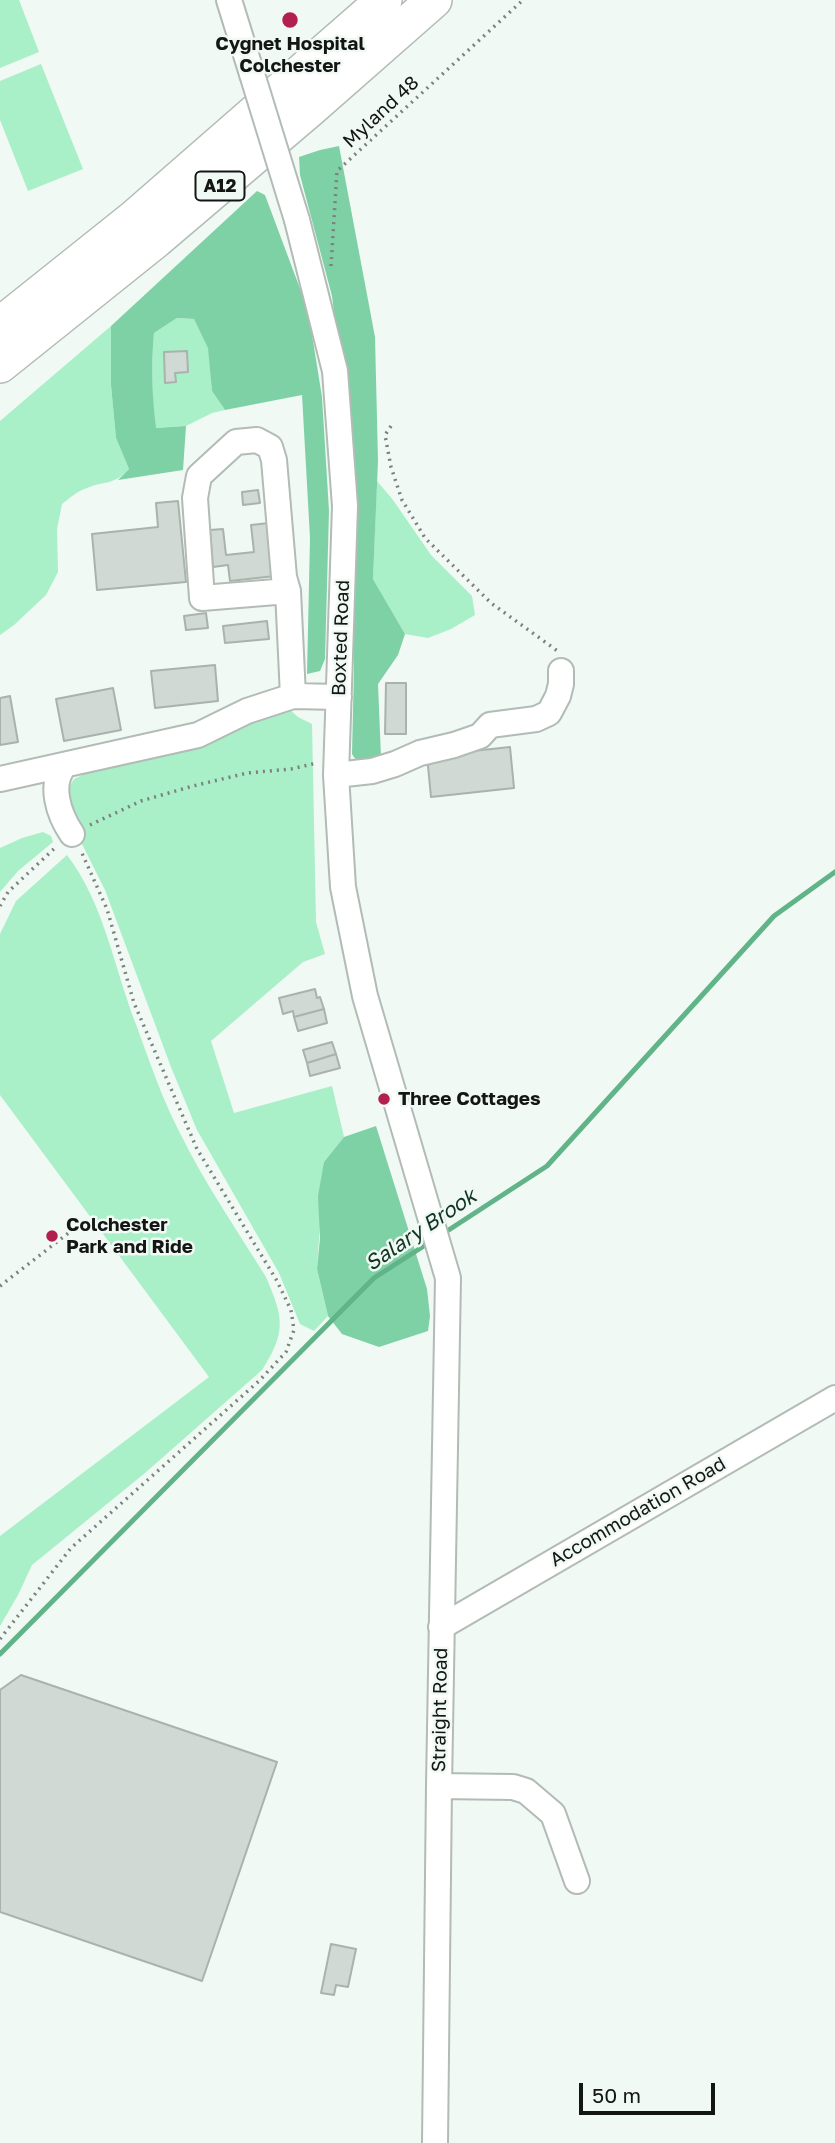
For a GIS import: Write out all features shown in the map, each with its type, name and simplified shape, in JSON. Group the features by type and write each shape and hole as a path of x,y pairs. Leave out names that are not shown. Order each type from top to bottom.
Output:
{"highway":[{"name":"A12","path":"0,365 384,0"},
{"name":"A12","path":"0,325 145,229 310,109 434,0"},
{"name":"A12","path":"0,314 145,229"},
{"name":"A12","path":"0,376 145,229"}],"street":[{"name":"Boxted Road","path":"229,0 297,220 335,371 345,506 336,775 343,887 365,996 447,1278"},
{"path":"288,591 202,598 195,498 200,476 236,442 257,440 270,447 274,460 284,577 288,591 293,696"},
{"path":"336,775 372,771 420,753 480,736 490,725 537,719 550,713 558,696 561,671"},
{"path":"0,779 198,735 247,711 293,696 339,696"},
{"path":"65,765 60,771 57,787 58,807 72,834"},
{"name":"Straight Road","path":"435,2143 447,1278"},
{"name":"Accommodation Road","path":"441,1627 835,1398"},
{"path":"439,1786 513,1787 526,1791 553,1814 577,1881"}],"path":[{"name":"Myland 48","path":"330,278 337,171 523,0"},
{"path":"391,426 385,435 391,467 402,500 425,538 491,603 559,652 561,671"},
{"path":"0,906 8,891 72,834 141,801 247,773 291,769 320,762 336,775"},
{"path":"0,1639 71,1548 259,1381 286,1352 294,1330 291,1310 277,1281 197,1149 134,1003 107,909 72,834"},
{"path":"0,1286 75,1228"}],"green space":[{"path":"0,0 19,0 39,52 0,68"},
{"path":"41,64 83,169 28,191 0,120 0,81"},
{"path":"339,146 375,337 378,461 373,579 405,634 398,655 378,684 381,757 358,763 352,754 354,668 346,370 332,296 300,175 299,157"},
{"path":"257,191 265,195 308,310 322,397 329,511 325,659 320,671 307,674 310,538 302,395 225,410 212,391 208,348 194,319 177,318 154,333 153,392 156,428 186,426 183,470 118,480 129,469 116,438 111,385 111,326"},
{"path":"177,318 194,319 209,348 212,391 225,410 212,413 186,426 155,428 152,380 154,333"},
{"path":"111,326 111,385 116,438 129,469 114,480 80,491 62,504 57,529 58,572 46,595 0,635 0,421"},
{"path":"377,481 431,555 472,596 475,615 428,638 405,634 373,579"},
{"path":"289,709 312,724 316,922 325,954 303,962 211,1041 234,1113 332,1086 344,1137 324,1162 317,1269 328,1316 314,1331 300,1324 279,1273 197,1130 105,890 74,828 65,794 74,779 103,765 258,715"},
{"path":"43,832 51,836 53,842 18,871 0,892 0,848"},
{"path":"67,855 80,874 100,916 129,1005 168,1109 200,1171 266,1277 276,1303 280,1324 276,1345 262,1370 145,1473 32,1565 0,1626 0,1536 209,1377 0,1095 0,934 16,901"},
{"path":"376,1126 427,1289 430,1316 428,1331 379,1347 342,1334 328,1316 317,1269 320,1238 318,1196 324,1162 344,1137"}],"building":[{"path":"187,351 188,372 175,373 176,382 165,383 164,352"},
{"path":"258,490 260,503 243,505 242,492"},
{"path":"178,501 186,582 97,590 92,534 158,527 156,503"},
{"path":"269,523 275,576 230,581 228,565 213,567 210,530 223,529 226,555 254,552 251,525"},
{"path":"206,613 208,628 186,630 184,616"},
{"path":"267,621 269,639 225,643 223,626"},
{"path":"215,665 218,701 155,708 151,671"},
{"path":"386,683 406,683 406,734 385,734"},
{"path":"113,688 121,730 64,741 56,699"},
{"path":"10,696 18,742 0,745 0,698"},
{"path":"510,747 514,788 431,797 427,756"},
{"path":"315,989 324,1009 294,1017 293,1011 283,1014 279,998"},
{"path":"324,1009 327,1023 298,1031 294,1017"},
{"path":"332,1042 336,1054 307,1063 303,1050"},
{"path":"336,1054 340,1068 310,1076 307,1063"},
{"path":"21,1675 277,1762 202,1981 0,1912 0,1690"},
{"path":"331,1944 356,1949 348,1987 336,1985 334,1995 321,1993"}],"waterway":[{"name":"Salary Brook","path":"441,1235 547,1166 774,916 835,872"},
{"name":"Salary Brook","path":"0,1654 374,1278 430,1242"}],"place":[{"name":"Cygnet Hospital Colchester","path":"290,20"},
{"name":"Three Cottages","path":"384,1099"},
{"name":"Colchester Park and Ride","path":"52,1236"}]}
